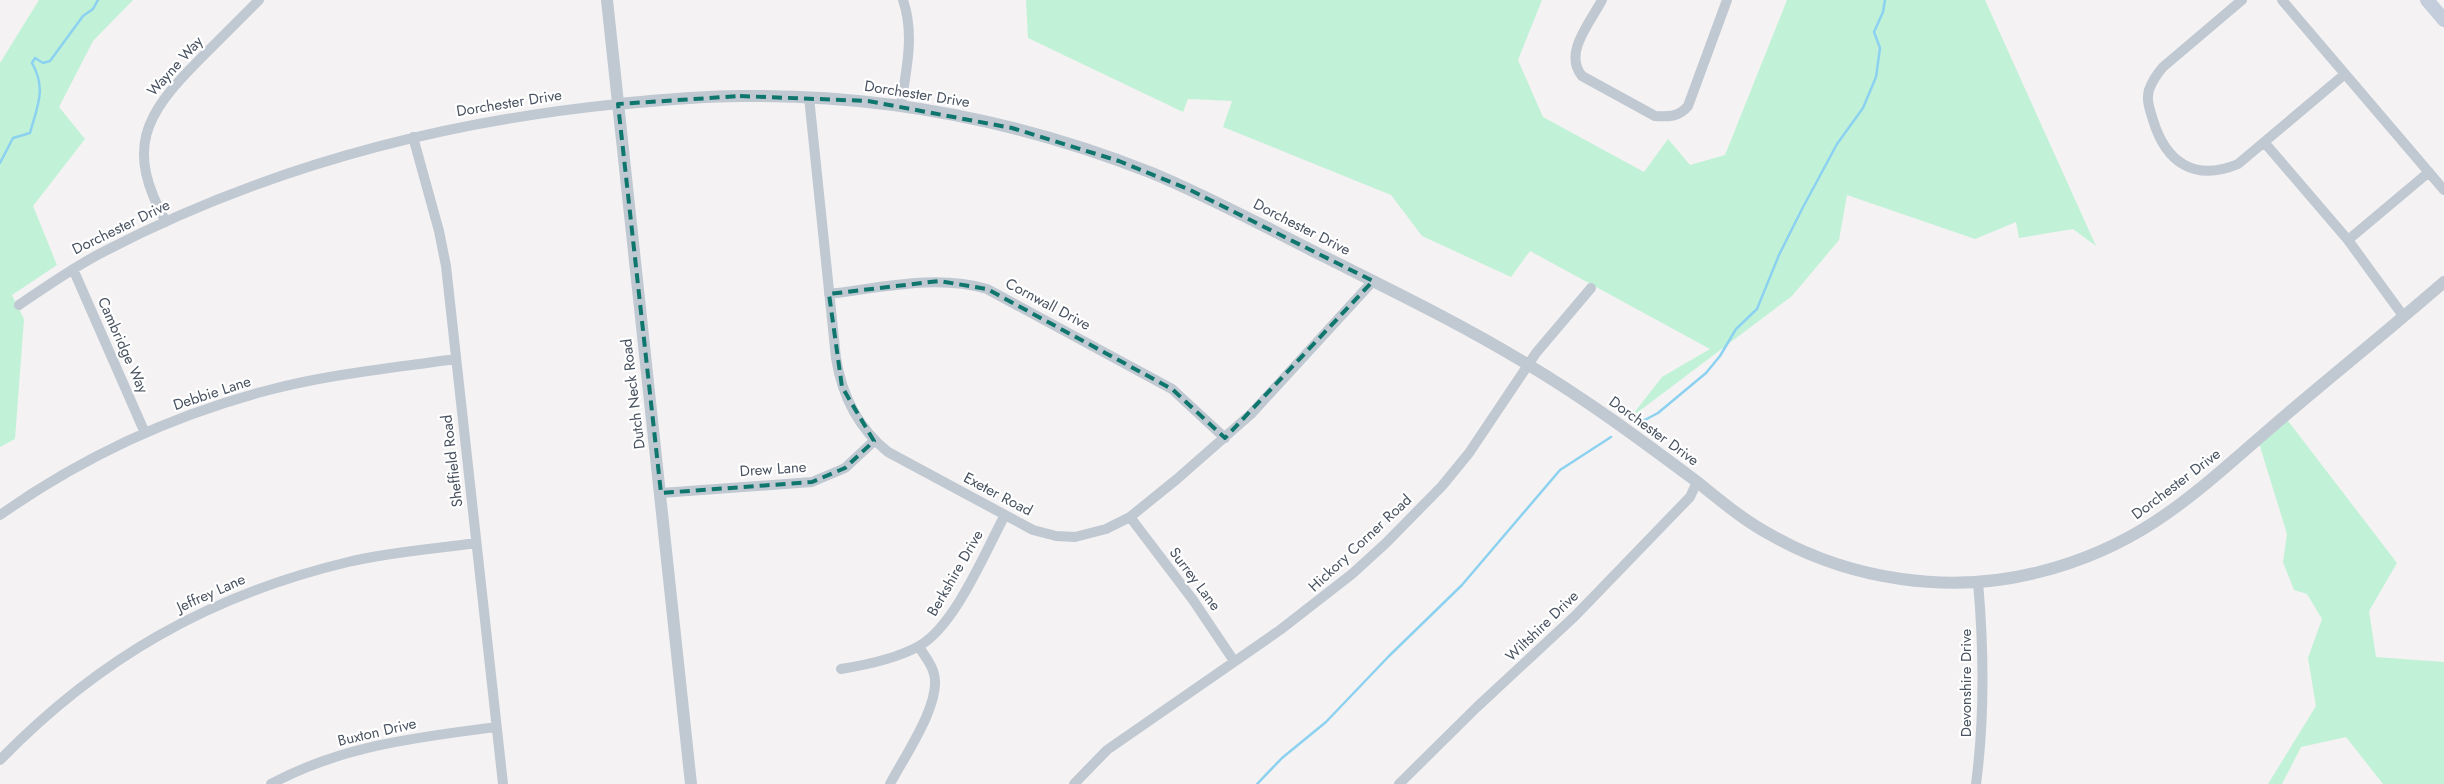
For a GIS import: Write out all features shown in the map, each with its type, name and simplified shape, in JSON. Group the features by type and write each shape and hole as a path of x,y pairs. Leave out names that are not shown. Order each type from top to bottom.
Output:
{"main road":[{"path":"2427,0 2444,20"}],"street":[{"name":"Wayne Way","path":"166,222 150,190 145,168 147,131 154,114 179,80 259,0"},
{"name":"Dutch Neck Road","path":"607,0 691,784"},
{"path":"901,105 910,39 907,12 903,0"},
{"path":"1602,0 1574,52 1576,70 1582,76 1655,116 1666,117 1683,112 1688,106 1727,0"},
{"path":"2242,0 2163,67 2154,78 2148,92 2148,106 2155,127 2167,150 2177,162 2193,169 2207,172 2224,170 2238,164 2344,74"},
{"path":"2282,0 2444,190"},
{"name":"Dorchester Drive","path":"19,305 73,269 166,222 221,197 324,162 413,137 508,118 618,104 731,96 809,97 901,105 1012,128 1119,161 1188,189 1373,281 1528,364 1591,404 1754,525 1797,548 1821,558 1866,572 1896,578 1925,581 1978,582 2026,575 2074,562 2141,532 2195,494 2444,282"},
{"name":"Exeter Road","path":"809,97 836,358 842,387 857,417 874,441 900,459 1033,530 1056,536 1075,537 1106,529 1130,517 1251,414 1373,281"},
{"name":"Sheffield Road","path":"413,137 439,231 446,266 503,784"},
{"path":"2264,142 2348,240 2404,317"},
{"path":"2348,240 2429,172"},
{"name":"Cambridge Way","path":"73,269 146,433"},
{"name":"Cornwall Drive","path":"829,294 939,281 971,284 987,289 1172,389 1225,438"},
{"name":"Hickory Corner Road","path":"1074,784 1107,750 1288,625 1352,574 1442,486 1482,435 1528,364 1591,288"},
{"name":"Debbie Lane","path":"0,516 59,476 146,433 218,405 270,390 327,377 455,359"},
{"name":"Drew Lane","path":"661,493 812,482 845,468 874,441"},
{"name":"Wiltshire Drive","path":"1399,784 1477,707 1589,602 1690,497 1697,482"},
{"name":"Berkshire Drive","path":"841,670 865,665 919,647 934,635 951,615 1005,515"},
{"name":"Surrey Lane","path":"1130,517 1193,600 1234,661"},
{"name":"Jeffrey Lane","path":"0,760 47,714 97,674 159,634 232,599 298,575 350,561 476,543"},
{"name":"Devonshire Drive","path":"1976,784 1982,726 1984,678 1978,582"},
{"path":"890,784 930,710 935,693 934,674 919,647"},
{"name":"Buxton Drive","path":"271,784 307,767 359,749 417,737 496,727"}],"highlighted area":[{"path":"740,96 868,101 1012,128 1119,161 1188,189 1373,281 1225,438 1172,389 987,289 939,281 829,294 842,387 874,441 845,468 812,482 661,493 618,104"}],"green space":[{"path":"39,0 133,0 93,41 59,107 85,139 33,206 57,265 12,295 24,319 15,439 0,447 0,63"},
{"path":"1026,0 1542,0 1518,60 1543,117 1644,172 1668,139 1690,165 1725,155 1787,0 1985,0 2096,246 2073,229 2019,238 2016,222 1975,239 1847,195 1839,240 1792,296 1630,418 1662,377 1710,349 1530,251 1511,277 1422,236 1391,195 1223,127 1232,101 1188,99 1183,112 1028,38"},
{"path":"2285,417 2397,563 2369,611 2376,657 2444,662 2444,784 2383,784 2346,737 2301,747 2282,784 2268,784 2316,706 2308,658 2322,619 2307,594 2294,590 2283,562 2287,534 2258,440"}],"waterway":[{"path":"0,163 13,138 30,133 38,106 40,90 37,72 32,63 35,58 43,63 50,61 83,16 93,9 98,0"},
{"path":"1639,423 1658,413 1706,373 1720,356 1736,329 1757,309 1779,255 1802,209 1837,144 1863,108 1876,77 1880,48 1874,32 1883,12 1885,0"},
{"path":"1257,784 1282,758 1326,722 1389,656 1462,585 1560,470 1611,437"}]}
